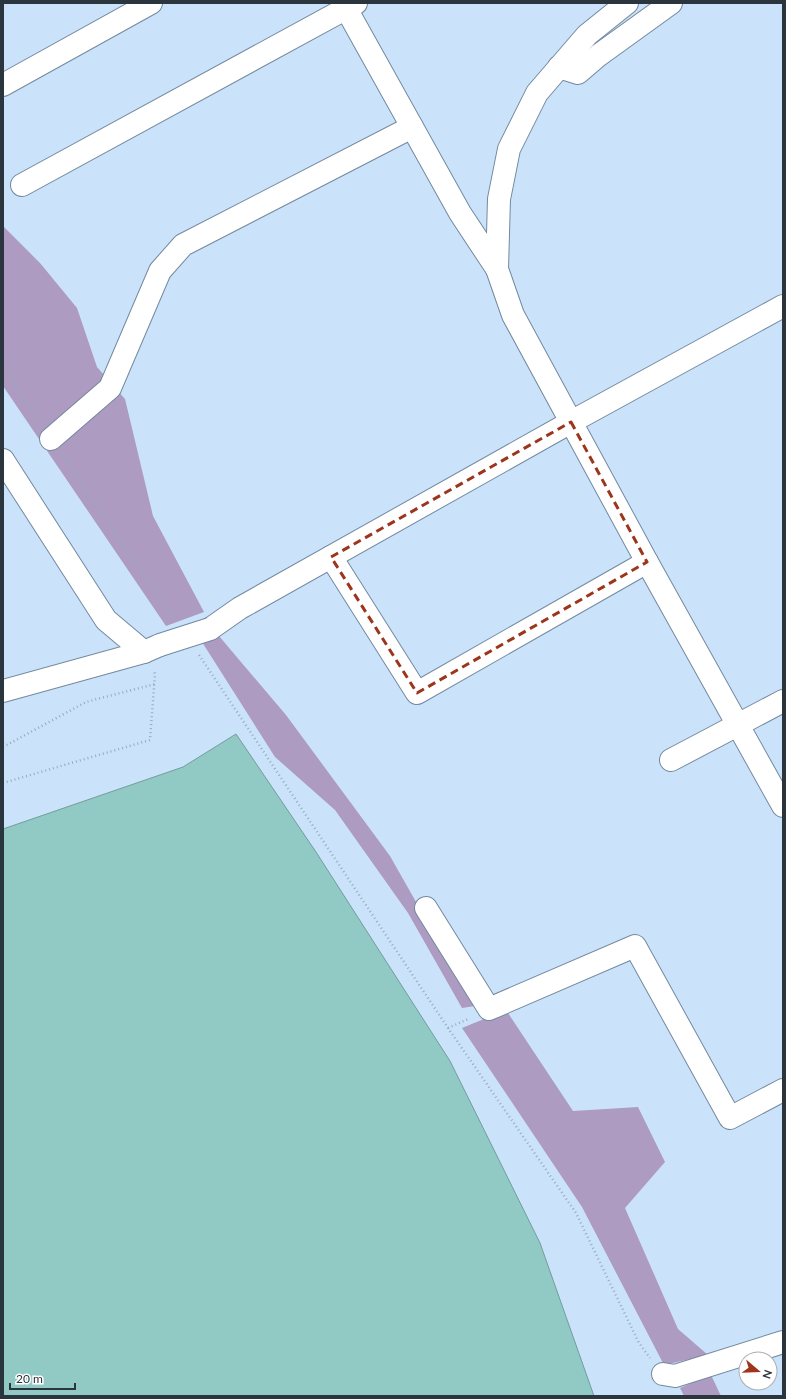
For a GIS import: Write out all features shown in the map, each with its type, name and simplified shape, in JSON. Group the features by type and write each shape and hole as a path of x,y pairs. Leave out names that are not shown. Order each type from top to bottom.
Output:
{"street":[{"path":"3,85 151,3"},
{"path":"497,269 499,199 509,149 537,93 558,67 587,35 627,3"},
{"path":"558,67 578,73 599,55 671,3"},
{"path":"22,185 348,5 412,127 460,213 497,269 513,315 647,562 783,806"},
{"path":"51,439 110,388 160,271 183,245 412,127"},
{"path":"3,691 152,649 210,629 240,608 571,422 783,306"},
{"path":"3,460 106,620 152,649"},
{"path":"331,557 417,693 647,562"},
{"path":"671,760 783,701"},
{"path":"426,908 489,1009 635,946 730,1118 783,1090"},
{"path":"663,1374 675,1376 783,1342"}],"path":[{"path":"3,363 51,439 174,618"},
{"path":"3,783 150,740 155,684 152,649"},
{"path":"196,651 448,1028 576,1213 640,1343 663,1374"},
{"path":"3,747 86,702 155,684"}],"highlighted area":[{"path":"571,422 647,562 417,693 331,557"}],"shaded area":[{"path":"3,226 40,263 77,308 97,367 125,399 153,516 204,612 166,626 3,386"},
{"path":"219,636 286,715 390,856 475,1006 462,1008 408,913 335,810 275,757 202,642"},
{"path":"236,734 316,852 450,1061 540,1243 594,1396 3,1396 3,829 183,767"},
{"path":"506,1010 573,1111 638,1107 665,1162 625,1208 678,1329 708,1355 664,1365 582,1207 462,1028"},
{"path":"711,1375 721,1396 684,1396 680,1388"}]}
